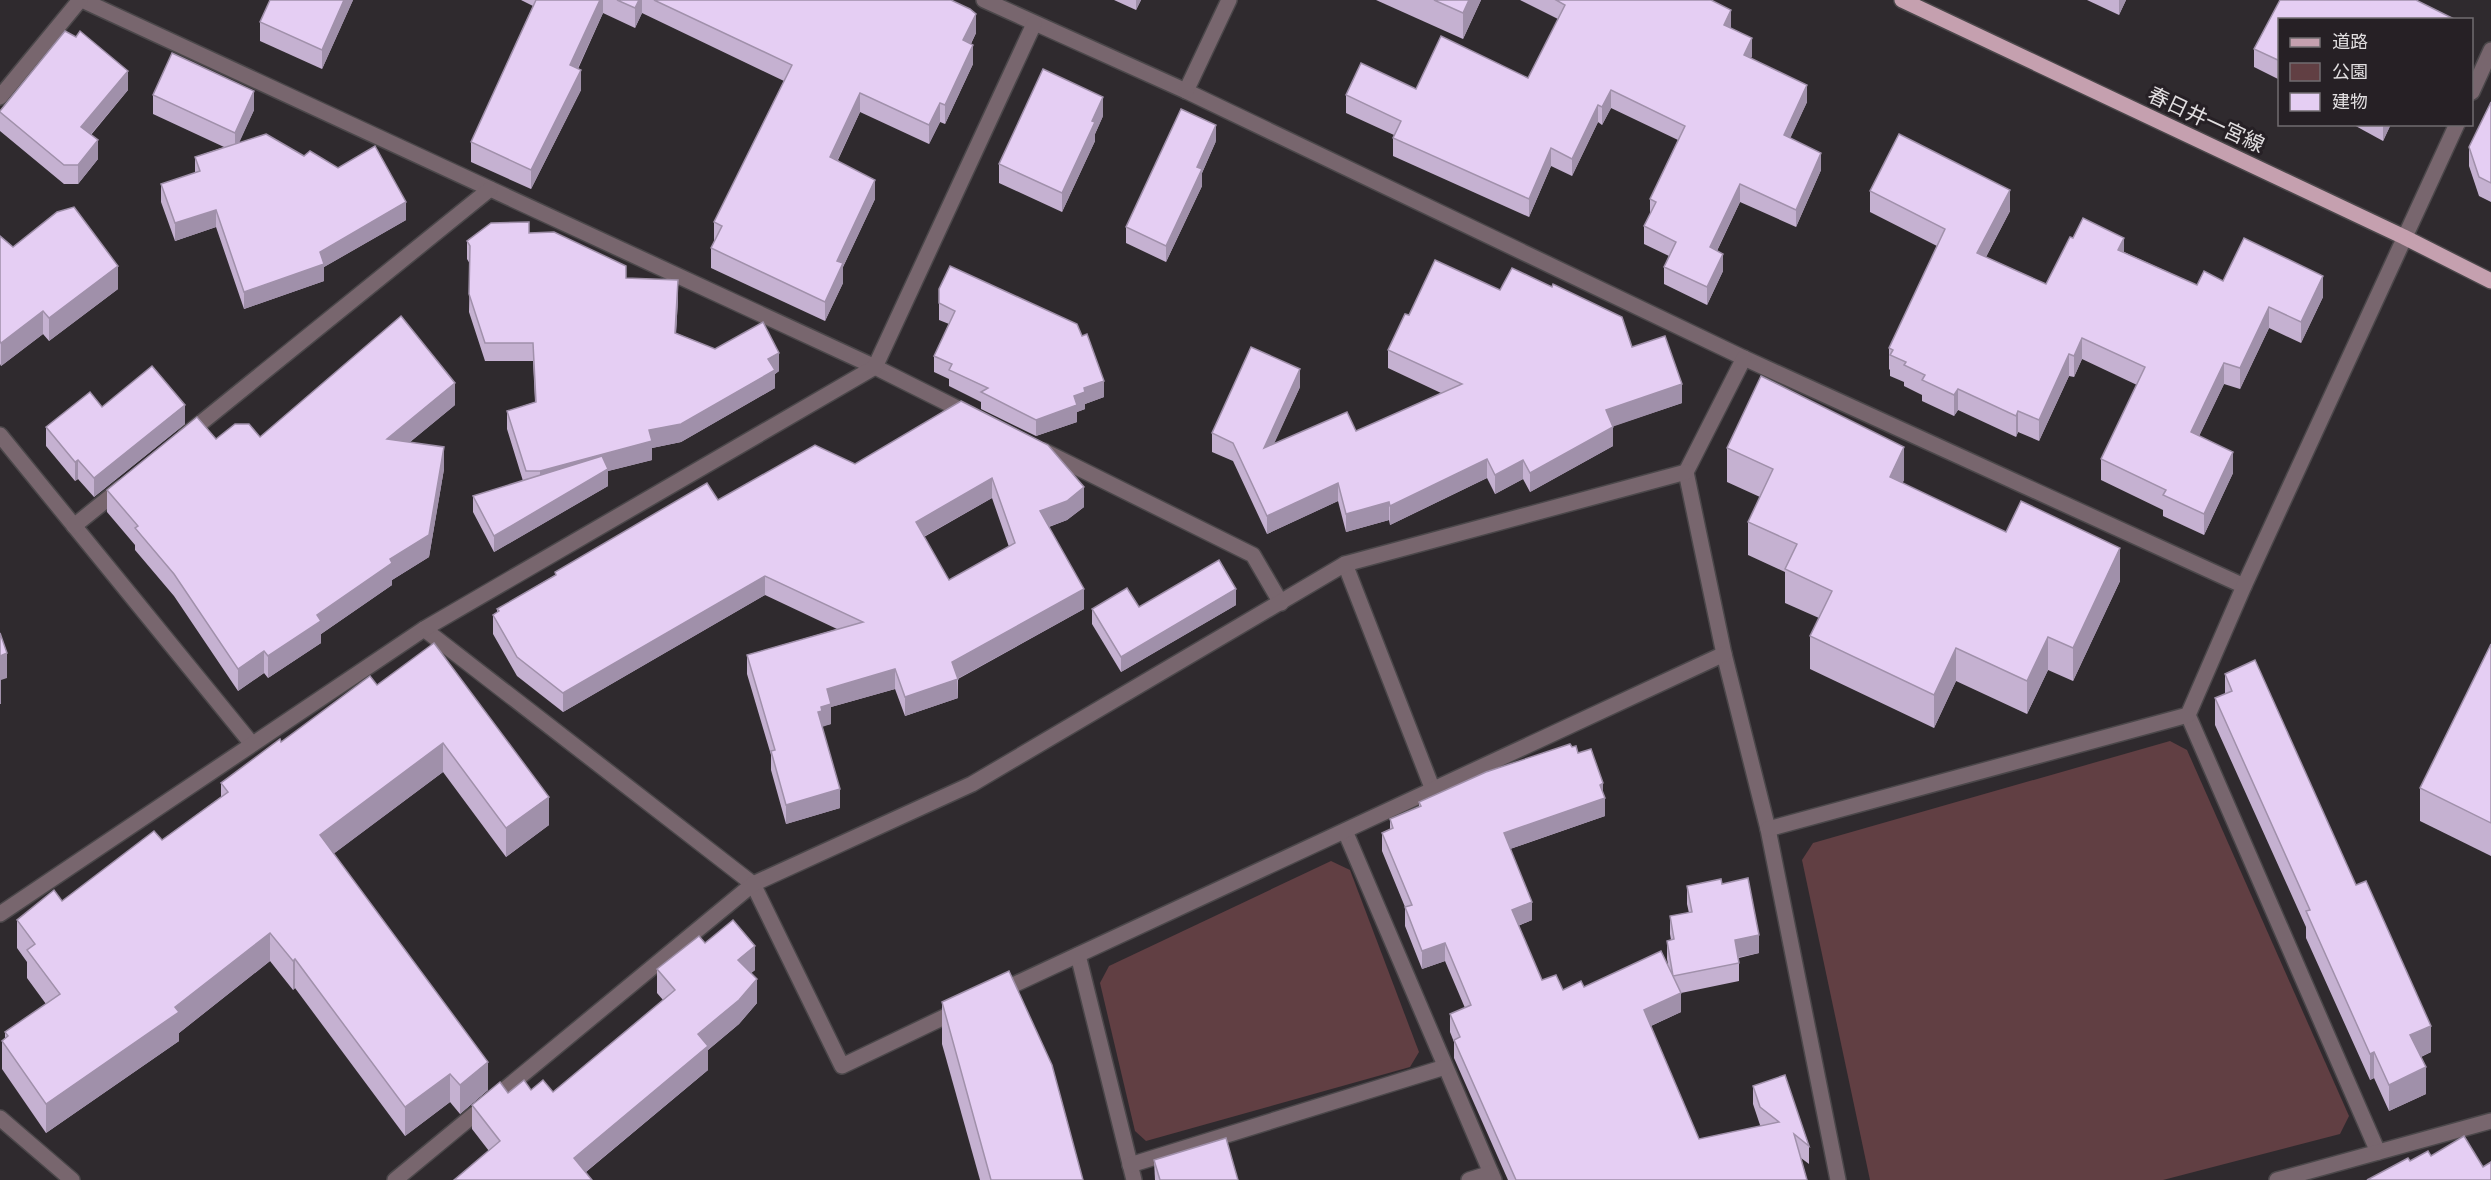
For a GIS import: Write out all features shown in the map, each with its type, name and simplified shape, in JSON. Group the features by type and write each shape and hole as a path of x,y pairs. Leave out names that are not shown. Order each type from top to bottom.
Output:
{"main road":[{"name":"春日井一宮線","path":"1902,0 2491,280"}],"street":[{"path":"0,97 81,0 875,367 990,424"},
{"path":"984,0 1186,92 1744,358 2244,586"},
{"path":"1186,92 1228,0"},
{"path":"0,914 424,629 875,367 1034,24"},
{"path":"2473,90 2491,50"},
{"path":"2378,1152 2188,715 2244,586 2456,126"},
{"path":"176,443 490,189"},
{"path":"1744,358 1686,472 1724,654 1768,829 1838,1180"},
{"path":"0,435 252,744"},
{"path":"1032,445 1253,555 1281,603"},
{"path":"395,1180 753,885 972,784 1345,564 1686,472"},
{"path":"74,526 130,481"},
{"path":"1345,564 1433,790"},
{"path":"424,629 753,885 842,1065 1724,654"},
{"path":"1768,829 2188,715"},
{"path":"1345,831 1492,1177 1469,1180"},
{"path":"1078,955 1134,1180"},
{"path":"1130,1165 1445,1067"},
{"path":"0,1118 72,1180"},
{"path":"2277,1180 2491,1121"}],"green space":[{"path":"2170,741 2187,750 2349,1116 2340,1134 2163,1180 1870,1180 1802,860 1813,843"},
{"path":"1331,861 1350,870 1419,1052 1410,1067 1146,1141 1135,1131 1100,983 1109,966"}],"building":[{"path":"270,0 344,0 322,50 260,22"},
{"path":"536,0 600,0 570,65 581,70 531,170 471,142"},
{"path":"617,0 639,0 635,8"},
{"path":"654,0 951,0 976,14 963,40 973,45 945,105 940,103 929,125 860,93 830,157 875,180 837,261 843,263 825,302 711,248 722,226 714,222 792,65"},
{"path":"1434,0 1469,0 1463,13"},
{"path":"1556,0 1711,0 1731,10 1724,25 1752,38 1744,55 1807,85 1784,135 1821,153 1796,210 1740,184 1710,247 1723,254 1707,287 1664,267 1676,242 1644,226 1656,202 1650,199 1685,126 1611,90 1602,107 1598,105 1572,159 1551,148 1529,199 1393,138 1401,121 1346,95 1361,63 1416,89 1441,36 1528,78 1565,5"},
{"path":"2280,0 2416,0 2452,18 2278,18 2278,60 2254,49"},
{"path":"65,31 76,37 80,31 128,71 81,127 98,140 78,165 64,165 0,112"},
{"path":"172,53 254,91 235,133 153,95"},
{"path":"1043,69 1103,97 1092,121 1095,122 1062,193 999,164"},
{"path":"2491,102 2491,183 2479,177 2469,147"},
{"path":"1181,109 1216,125 1197,167 1202,169 1166,246 1126,227"},
{"path":"266,134 304,156 310,151 338,168 375,146 406,202 320,252 324,264 244,292 216,210 175,223 161,184 200,171 195,157"},
{"path":"1899,134 2010,190 1977,253 2046,284 2070,237 2073,238 2083,218 2124,238 2118,250 2197,285 2204,271 2223,281 2244,238 2323,276 2301,322 2269,307 2240,368 2224,363 2191,432 2233,452 2204,514 2163,495 2166,490 2101,459 2145,367 2082,338 2074,356 2069,354 2039,420 2018,411 2016,416 1958,389 1954,395 1922,380 1925,375 1904,365 1906,362 1890,355 1893,350 1889,348 1945,229 1870,191"},
{"path":"74,207 118,266 49,318 43,311 1,343 0,236 13,247 57,212"},
{"path":"529,222 529,233 554,232 626,266 626,278 678,280 675,333 715,349 763,322 779,353 768,359 775,370 681,424 649,430 652,441 540,471 526,471 507,411 536,402 533,343 485,343 469,294 470,246 467,241 491,223"},
{"path":"1435,260 1500,290 1512,268 1552,287 1553,284 1622,317 1632,347 1665,336 1682,384 1606,410 1613,427 1530,473 1523,460 1495,475 1487,459 1390,506 1389,502 1346,514 1338,483 1267,516 1233,443 1212,433 1251,347 1300,369 1264,448 1347,412 1356,431 1462,384 1388,350 1405,314 1409,315"},
{"path":"950,266 1077,324 1082,336 1087,334 1104,381 1084,388 1085,392 1074,396 1077,405 1036,420 981,392 988,388 949,370 952,364 934,356 955,311 939,303 939,289"},
{"path":"401,316 455,383 387,439 444,447 429,535 390,559 392,563 317,615 321,621 268,656 264,651 238,669 174,574 135,528 138,526 107,490 197,417 216,439 235,424 249,424 260,437"},
{"path":"152,366 185,405 94,478 78,460 75,462 46,427 90,392 102,407"},
{"path":"1761,376 1904,447 1890,477 2006,532 2021,501 2120,548 2073,648 2048,637 2027,681 1956,648 1934,695 1810,636 1832,591 1785,569 1797,544 1748,522 1773,469 1727,448"},
{"path":"961,401 1048,445 1084,487 1067,501 1040,511 1084,589 952,662 958,679 905,697 895,669 827,689 831,704 821,707 822,711 818,712 840,789 786,805 771,751 775,750 747,655 863,622 765,576 563,693 517,657 493,615 499,611 497,609 556,575 555,572 707,483 718,500 815,445 855,464","holes":["992,478 1015,543 949,580 916,522"]},
{"path":"602,456 608,469 494,536 473,496"},
{"path":"1219,560 1236,589 1121,657 1092,609 1127,588 1139,607"},
{"path":"0,633 7,653 0,656"},
{"path":"434,643 549,797 506,828 443,743 320,835 488,1062 460,1085 450,1074 405,1107 295,959 293,961 270,933 175,1007 179,1012 46,1104 2,1041 8,1036 5,1032 60,994 27,950 35,944 17,920 54,890 62,901 154,831 162,840 228,792 221,783 280,739 281,742 370,676 377,685"},
{"path":"2491,644 2491,823 2420,788"},
{"path":"2255,660 2356,885 2366,881 2431,1026 2410,1035 2426,1067 2389,1085 2374,1052 2370,1054 2306,911 2310,910 2215,698 2232,691 2225,674"},
{"path":"1570,744 1572,747 1576,746 1578,753 1591,749 1603,783 1600,785 1605,798 1504,833 1532,902 1512,910 1542,980 1556,975 1563,990 1581,981 1584,987 1661,951 1681,993 1644,1010 1699,1139 1779,1122 1760,1107 1753,1086 1785,1075 1809,1146 1794,1134 1807,1180 1516,1180 1454,1040 1460,1037 1450,1014 1471,1005 1445,943 1422,951 1405,907 1412,905 1382,833 1393,828 1390,819 1421,806 1419,802 1486,772"},
{"path":"1748,878 1759,935 1735,940 1739,963 1673,976 1667,941 1674,939 1670,916 1692,912 1687,886 1721,879 1722,884"},
{"path":"733,920 755,946 738,960 757,979 739,1000 698,1034 708,1046 574,1158 592,1180 454,1180 500,1141 472,1105 500,1082 508,1093 524,1080 531,1090 543,1080 553,1092 675,990 657,969 699,936 705,943"},
{"path":"1009,971 1052,1065 1083,1180 991,1180 942,1002"},
{"path":"2464,1136 2483,1167 2491,1162 2491,1180 2367,1180 2408,1158 2410,1161 2428,1151 2431,1156"},
{"path":"1226,1138 1238,1180 1160,1180 1154,1160"}]}
